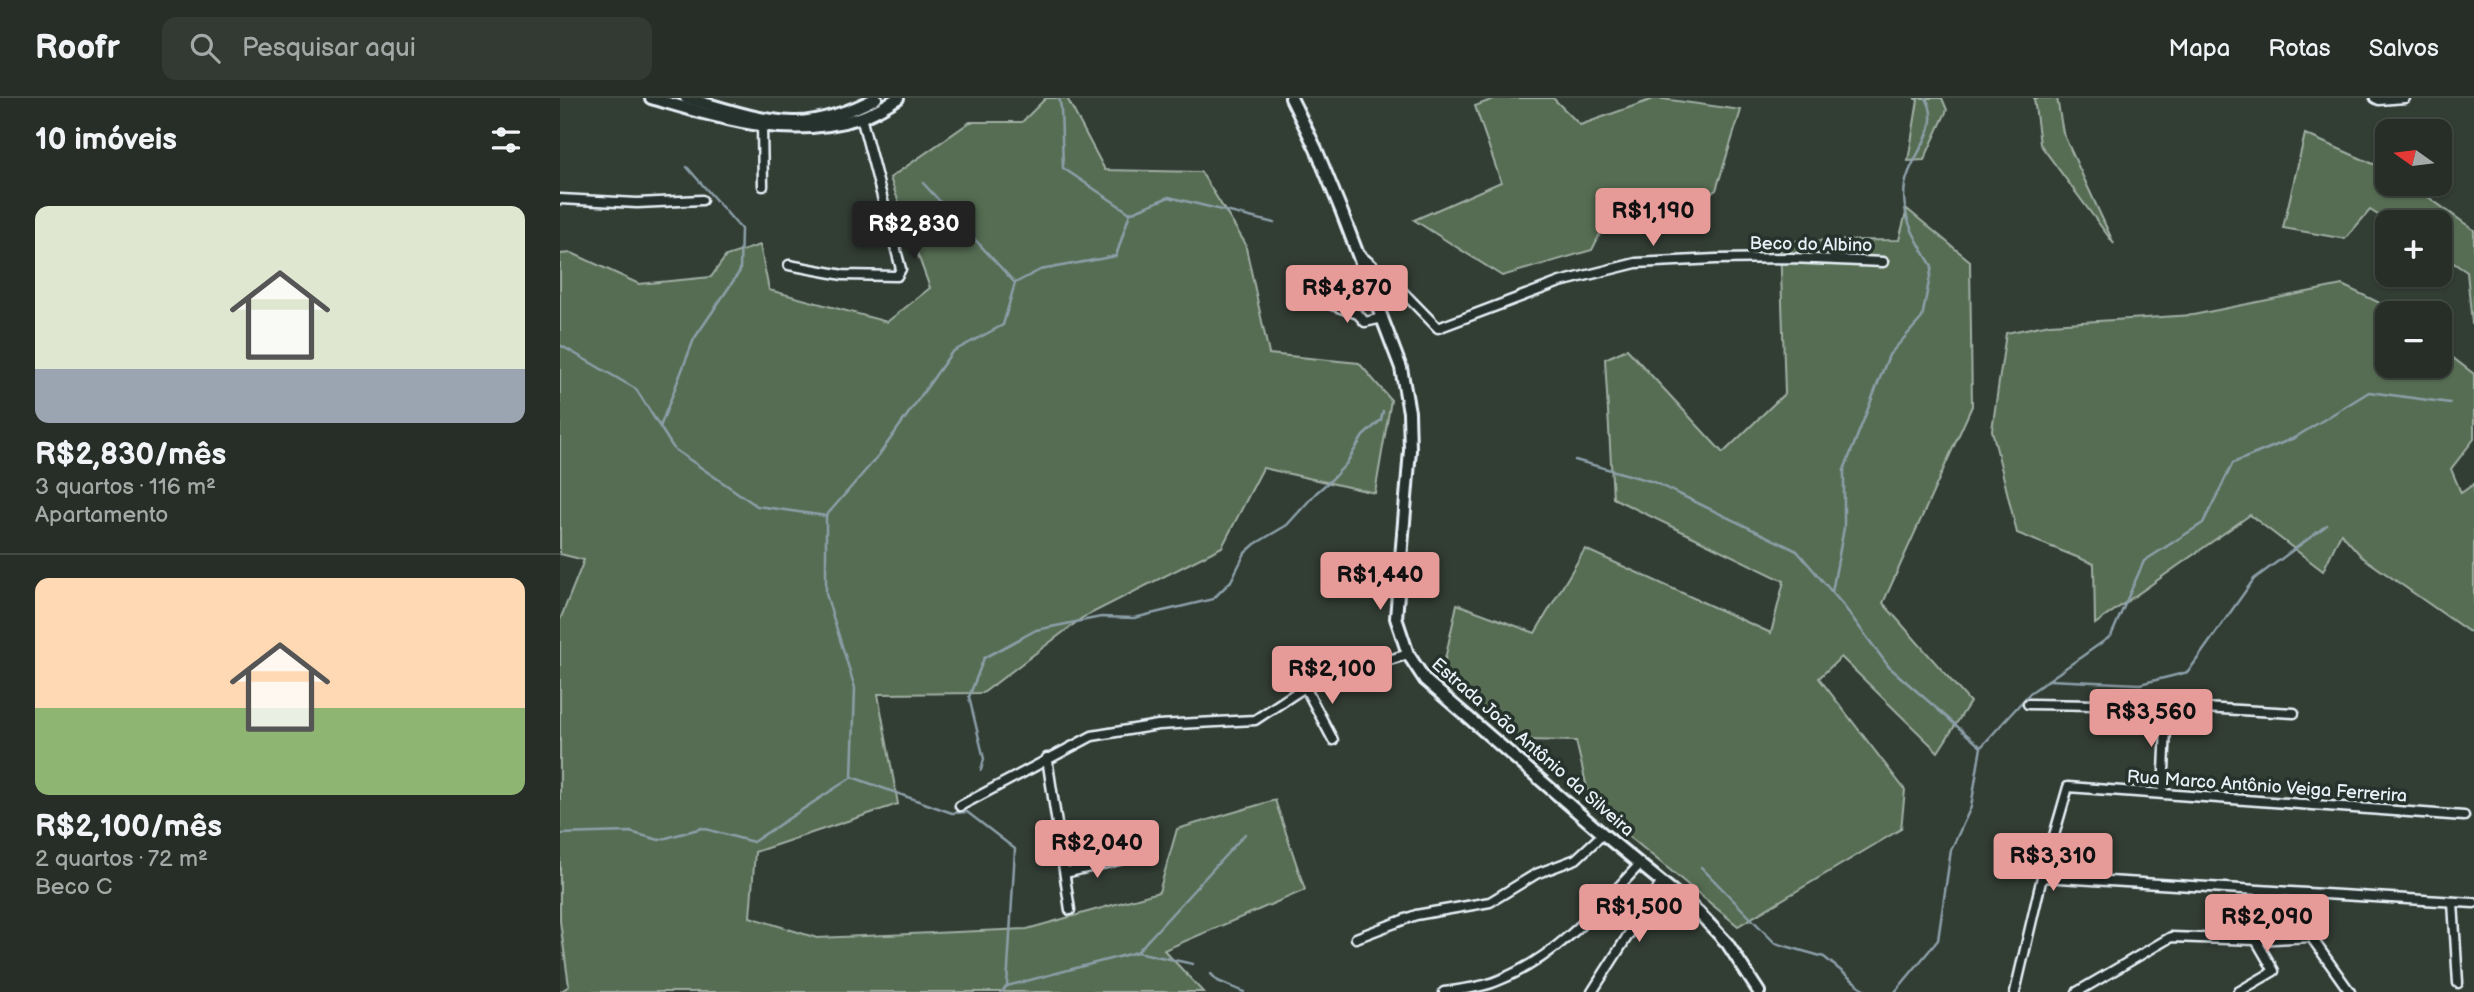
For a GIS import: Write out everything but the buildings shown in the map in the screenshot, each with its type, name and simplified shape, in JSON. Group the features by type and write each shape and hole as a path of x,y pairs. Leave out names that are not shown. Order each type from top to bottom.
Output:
{"main road":[{"path":"651,98 735,122 794,129 861,117 898,98"},
{"path":"686,98 737,112 794,122 859,107 876,98"},
{"name":"Estrada João Antônio da Silveira","path":"1291,98 1316,149 1359,254 1401,368 1409,412 1410,450 1396,618 1408,654 1425,680 1698,912 1727,943 1758,992"}],"street":[{"path":"2375,98 2405,98"},
{"path":"789,265 843,275 897,276 900,273 861,117"},
{"path":"762,126 763,186"},
{"path":"560,199 637,203 702,200"},
{"name":"Beco do Albino","path":"1359,254 1438,328 1560,282 1636,263 1791,258 1883,262"},
{"path":"1310,297 1358,314 1366,322 1384,318"},
{"path":"960,806 1092,736 1158,725 1255,720 1305,687 1408,654"},
{"path":"1305,687 1333,740"},
{"path":"2028,704 2167,706 2294,713"},
{"path":"2163,793 2167,706"},
{"path":"1047,758 1070,910"},
{"name":"Rua Marco Antônio Veiga Ferrerira","path":"2042,877 2068,788 2464,816"},
{"path":"1356,938 1416,915 1490,902 1536,874 1576,859 1603,834"},
{"path":"1065,873 1123,859"},
{"path":"1444,992 1496,982 1540,959 1585,923 1640,864"},
{"path":"2015,992 2042,877 2474,903"},
{"path":"1592,992 1662,881"},
{"path":"2453,902 2458,983"},
{"path":"2077,992 2171,937 2256,940 2311,937 2350,992"},
{"path":"2238,992 2274,971 2256,940"}],"green space":[{"path":"1046,98 1067,98 1105,170 1201,172 1245,243 1269,354 1359,363 1391,400 1375,493 1263,468 1222,547 1082,618 983,693 878,694 898,804 755,852 750,917 817,938 1027,929 1159,892 1177,829 1275,800 1305,890 1164,950 1203,992 560,992 569,986 560,921 560,620 584,560 560,554 560,254 572,253 639,284 711,277 726,256 760,245 769,290 887,322 930,288 890,178 970,122 1022,122"},
{"path":"1496,98 1553,98 1580,125 1656,98 1741,110 1716,190 1666,219 1611,212 1592,250 1502,276 1414,220 1501,182 1475,106"},
{"path":"1914,98 1942,98 1947,110 1924,160 1908,161 1918,100"},
{"path":"2034,98 2057,98 2063,133 2114,244 2040,144"},
{"path":"2305,134 2375,165 2375,196 2427,196 2446,210 2375,210 2375,213 2370,210 2345,239 2283,228"},
{"path":"1907,209 1970,261 1972,406 1883,603 1970,702 1938,752 1841,657 1819,678 1905,790 1901,829 1738,926 1591,805 1576,741 1521,740 1442,673 1457,604 1535,633 1585,549 1771,633 1784,581 1613,498 1605,359 1627,349 1723,453 1785,393 1780,241 1899,240"},
{"path":"2452,214 2474,230 2474,325 2467,272 2452,262"},
{"path":"2342,285 2376,301 2375,378 2452,378 2452,357 2474,374 2474,439 2451,469 2461,493 2474,484 2474,632 2468,631 2362,557 2341,533 2323,571 2250,515 2095,624 2094,564 2017,533 1992,430 2006,333 2050,324 2193,315"}],"waterway":[{"path":"1059,98 1063,168 1130,213"},
{"path":"1832,592 1844,528 1844,470 1889,355 1922,318 1932,266 1911,228 1904,197 1908,174 1929,131 1931,121 1926,98"},
{"path":"660,427 694,339 740,271 741,229 687,167"},
{"path":"923,183 1015,283"},
{"path":"852,777 855,688 826,594 826,516 879,455 952,352 1003,325 1015,283 1040,270 1116,256 1130,213 1169,197 1274,223"},
{"path":"560,345 636,389 674,449 757,506 826,516"},
{"path":"1895,992 1938,940 1951,850 1971,807 1981,747 2030,693 2111,636 2144,561 2203,523 2233,463 2294,438 2369,392 2450,403"},
{"path":"981,770 984,759 969,697 984,658 1036,630 1101,617 1134,618 1213,599 1231,581 1245,553 1287,525 1346,464 1363,436 1381,420 1383,411"},
{"path":"1575,460 1654,482 1797,551 1843,605 1889,667 1981,747"},
{"path":"2048,680 2140,684 2188,672 2254,579 2327,525"},
{"path":"560,834 630,832 659,840 702,828 753,842 852,777 952,813 967,812 1015,849 1007,986 1002,992"},
{"path":"1137,952 1245,834"},
{"path":"1701,867 1775,943 1824,957 1867,992"},
{"path":"1007,986 1137,952 1193,964"},
{"path":"1211,974 1218,981 1244,992"}]}
